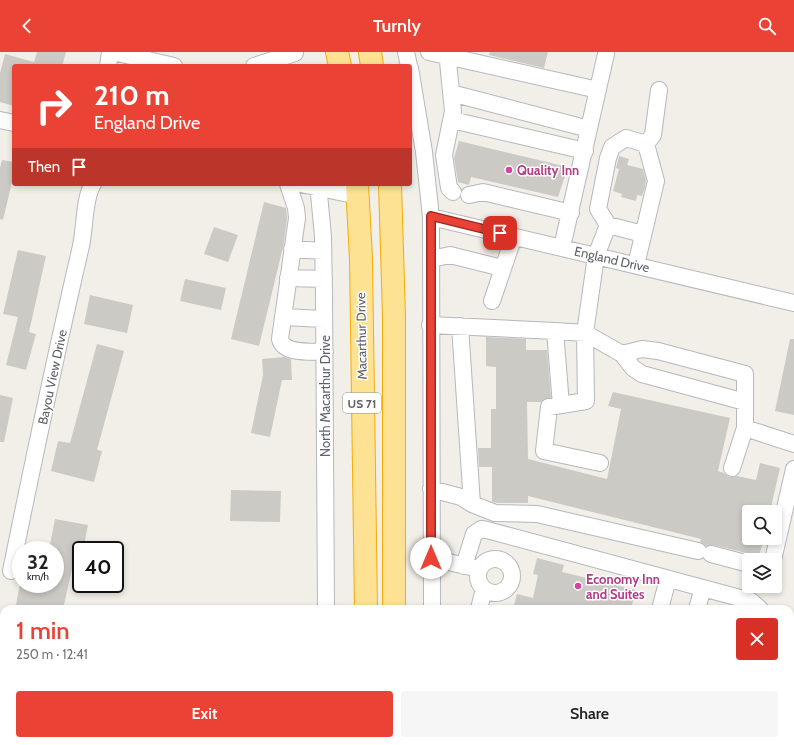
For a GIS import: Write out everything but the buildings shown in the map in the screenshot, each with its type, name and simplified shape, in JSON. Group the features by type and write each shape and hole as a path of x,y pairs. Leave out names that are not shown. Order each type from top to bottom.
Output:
{"highway":[{"path":"337,52 340,64"},
{"path":"370,52 372,64"},
{"name":"US 71","path":"390,186 392,206 394,605"},
{"path":"357,190 392,206"},
{"name":"Macarthur Drive","path":"357,190 361,259 366,605"}],"street":[{"path":"109,64 112,52 165,64"},
{"path":"406,52 409,64"},
{"path":"429,52 446,54 598,90"},
{"path":"446,54 453,111 444,155 456,188"},
{"path":"562,247 571,213 606,54"},
{"path":"270,64 296,57"},
{"path":"412,79 424,152 431,216 430,325 432,605"},
{"path":"636,265 656,181 646,144 652,135 659,90"},
{"path":"451,93 589,129"},
{"path":"0,120 12,123"},
{"path":"452,120 585,151"},
{"path":"643,234 608,225 598,209 608,158 612,147 626,138 646,144"},
{"path":"427,181 456,188 483,192 571,213"},
{"name":"Bayou View Drive","path":"11,571 54,362 84,232 89,190 92,186"},
{"path":"289,186 296,208 296,218 280,339 284,347 293,350 325,352"},
{"path":"318,186 357,190"},
{"name":"North Macarthur Drive","path":"318,186 322,219 324,279 326,605"},
{"name":"England Drive","path":"431,216 794,303"},
{"path":"296,218 322,219"},
{"path":"600,464 544,451 549,407 586,401 585,333 596,256 608,225"},
{"path":"492,301 514,236"},
{"path":"292,249 323,251"},
{"path":"430,259 450,255 502,268"},
{"path":"288,278 324,279"},
{"path":"283,317 324,319"},
{"path":"430,325 585,333 622,354 633,368 642,374 745,402"},
{"path":"460,326 472,504"},
{"path":"555,331 561,405"},
{"path":"622,354 642,349 658,351 745,374 745,428 732,468"},
{"path":"745,428 794,444"},
{"path":"774,553 794,469"},
{"path":"431,489 461,497 472,504 495,513 537,514 742,562"},
{"path":"431,558 471,568 487,560 498,559 509,565 512,570 511,582 504,590 494,593 484,589 471,568 474,534 481,529 751,601 756,605"},
{"path":"661,605 668,579"},
{"path":"698,605 703,588"},
{"path":"480,605 484,589"}],"place":[{"name":"Quality Inn","path":"509,170"},
{"name":"Economy Inn and Suites","path":"578,586"}],"route":[{"path":"431,558 431,216 500,233"}]}
